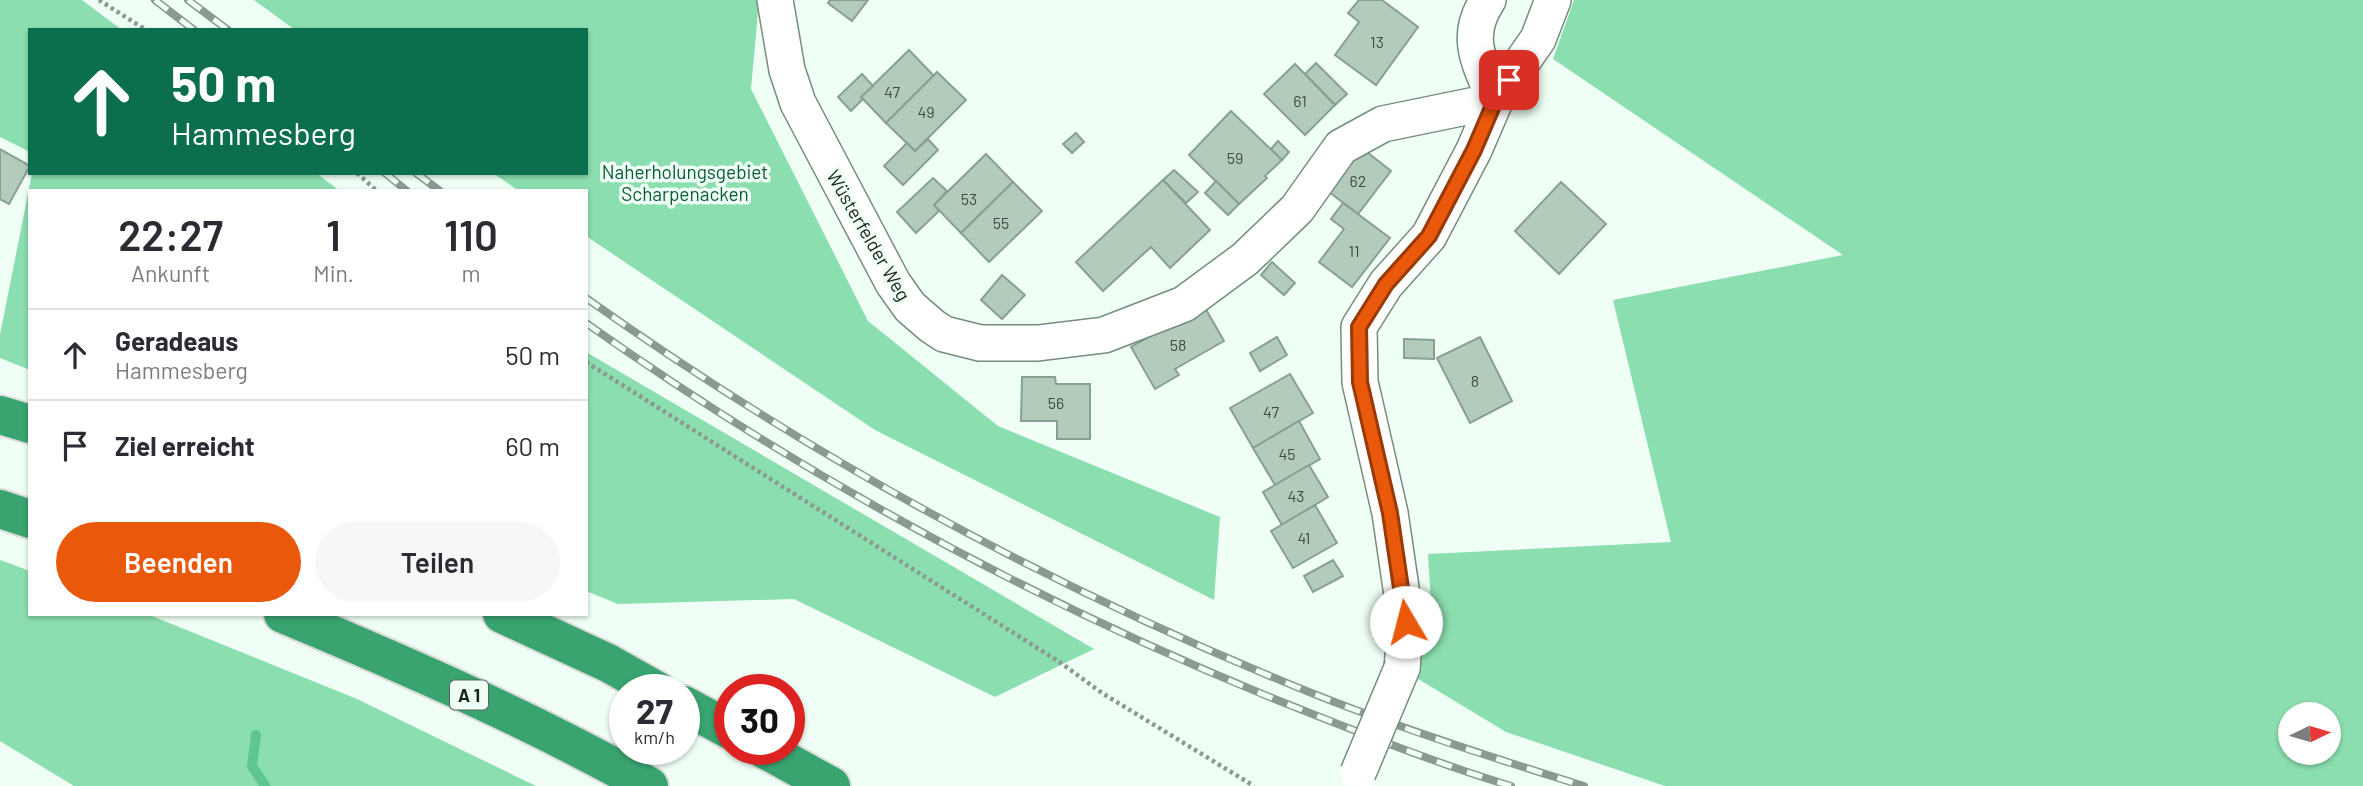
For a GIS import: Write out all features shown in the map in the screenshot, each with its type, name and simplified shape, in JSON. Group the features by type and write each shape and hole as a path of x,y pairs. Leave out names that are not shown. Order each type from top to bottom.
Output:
{"highway":[{"path":"0,415 28,423"},
{"path":"0,509 28,518"},
{"name":"A 1","path":"288,616 410,667 593,755 649,786"},
{"path":"506,616 628,674"},
{"path":"793,765 831,786"}],"street":[{"name":"Wüsterfelder Weg","path":"775,0 787,70 798,103 892,282 910,307 932,326 944,334 980,343 1038,343 1104,335 1184,303 1245,259 1297,209 1341,146 1383,124 1495,101"},
{"path":"1489,0 1477,16 1475,50 1495,101"},
{"path":"1357,779 1402,668 1406,622 1390,513 1360,382 1359,327 1386,284 1429,236 1474,150 1495,101 1538,39 1553,0"}],"path":[{"path":"99,0 143,28"},
{"path":"359,175 375,189"},
{"path":"588,363 1061,663 1102,693 1254,786"}],"green space":[{"path":"0,0 82,0 119,28 28,28 28,151 0,137"},
{"name":"Naherholungsgebiet Scharpenacken","path":"254,0 759,0 751,89 868,321 998,426 1220,517 1214,600 875,430 588,237 588,189 516,189 496,175 588,175 588,28 292,28"},
{"path":"1574,0 2363,0 2363,786 1665,786 1506,732 1415,677 1431,604 1428,554 1671,542 1613,300 1843,255 1553,59"},
{"path":"32,175 319,175 337,189 29,189"},
{"path":"28,193 28,369 0,358 0,335"},
{"path":"588,353 1094,649 995,697 794,599 618,604 588,592"},
{"path":"0,560 28,570 28,616 152,616 357,699 536,786 74,786 0,741"}],"building":[{"path":"830,0 868,0 852,21 828,3"},
{"path":"1359,0 1382,0 1418,27 1376,85 1335,55 1359,22 1348,13"},
{"path":"909,50 934,76 886,123 861,97"},
{"path":"1316,63 1347,94 1335,105 1305,74"},
{"path":"1295,64 1335,105 1305,135 1264,94"},
{"path":"937,72 966,100 915,151 886,123"},
{"path":"862,74 873,86 851,111 838,97"},
{"path":"1231,111 1282,160 1239,204 1189,155"},
{"path":"1076,133 1084,142 1072,153 1063,144"},
{"path":"928,139 938,150 903,185 884,166 907,143 915,151"},
{"path":"1278,141 1289,152 1282,160 1271,149"},
{"path":"1358,145 1391,171 1358,214 1324,188"},
{"path":"0,149 28,165 28,170 9,204 0,199"},
{"path":"986,154 1013,182 961,233 934,205"},
{"path":"1174,170 1198,192 1186,203 1163,180"},
{"path":"933,178 947,191 934,205 939,211 916,233 897,212"},
{"path":"1163,180 1210,230 1170,268 1151,247 1103,291 1076,262"},
{"path":"1216,181 1239,204 1228,215 1205,193"},
{"path":"1013,182 1042,211 989,262 961,233"},
{"path":"1561,182 1606,224 1559,274 1515,231"},
{"path":"1343,203 1390,238 1352,287 1319,262 1344,229 1331,219"},
{"path":"1272,262 1295,283 1284,295 1261,275"},
{"path":"1002,275 1025,295 1002,319 981,300"},
{"path":"1204,306 1224,341 1175,369 1179,375 1155,389 1131,347"},
{"path":"1277,337 1287,355 1260,371 1250,353"},
{"path":"1480,337 1512,401 1470,423 1437,358"},
{"path":"1404,339 1434,340 1434,359 1404,358"},
{"path":"1290,374 1313,413 1253,448 1230,408"},
{"path":"1022,377 1055,377 1056,384 1090,384 1090,439 1057,439 1057,421 1021,421"},
{"path":"1299,421 1320,459 1275,485 1253,448"},
{"path":"1309,465 1328,497 1282,525 1263,492"},
{"path":"1315,505 1337,543 1293,568 1271,531"},
{"path":"1333,560 1343,576 1313,592 1304,576"}],"waterway":[{"path":"256,735 252,766 265,786"}],"railway":[{"path":"155,0 191,28"},
{"path":"188,0 225,28"},
{"path":"387,175 405,189"},
{"path":"419,175 437,189"},
{"path":"588,299 759,413 938,517 1030,566 1218,654 1314,694 1448,743 1584,786"},
{"path":"588,324 753,434 838,485 1014,581 1195,666 1287,704 1426,758 1511,786"}],"route":[{"path":"1406,622 1390,513 1360,382 1359,327 1386,284 1429,236 1474,150 1495,101 1509,80"}]}
